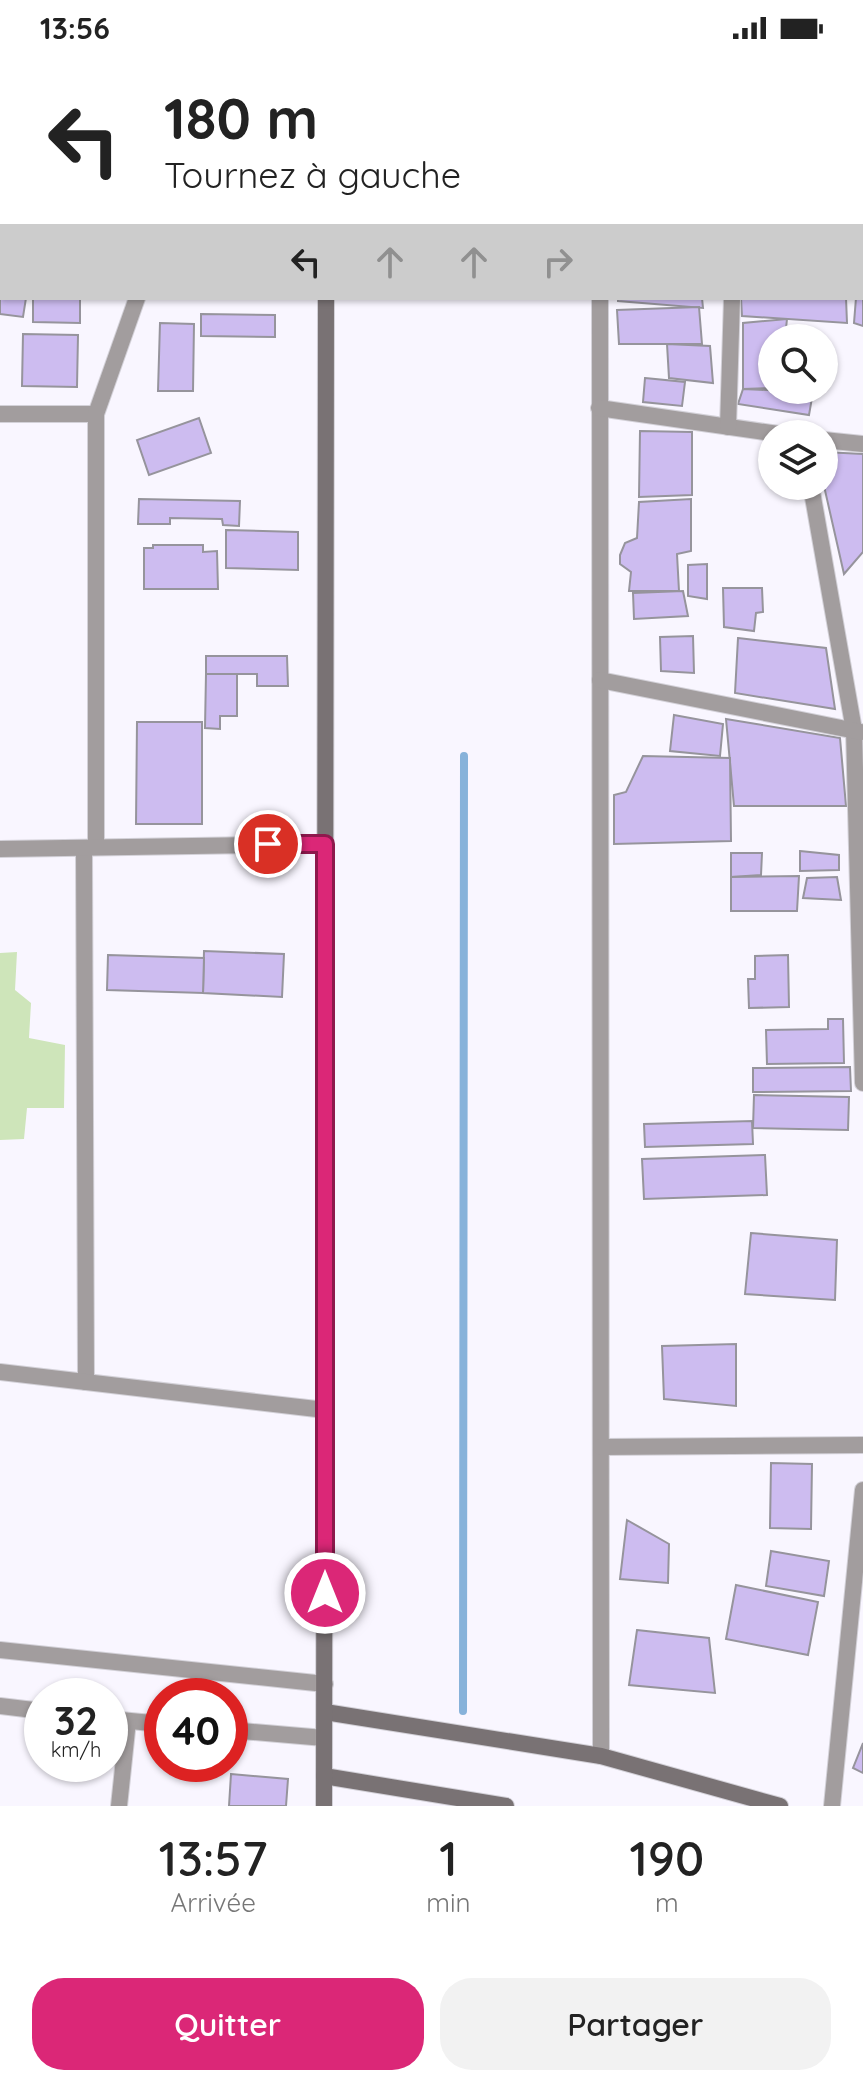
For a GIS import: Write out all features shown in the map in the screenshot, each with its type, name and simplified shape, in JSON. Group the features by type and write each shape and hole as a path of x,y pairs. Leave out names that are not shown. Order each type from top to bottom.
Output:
{"street":[{"path":"86,1382 96,414 136,300"},
{"path":"324,1806 326,300"},
{"path":"600,300 601,1756"},
{"path":"728,427 732,300"},
{"path":"599,408 758,431"},
{"path":"0,414 96,414"},
{"path":"838,441 863,444"},
{"path":"814,500 858,731 863,1083"},
{"path":"600,680 858,731"},
{"path":"0,849 325,844"},
{"path":"0,1372 325,1410"},
{"path":"601,1447 863,1445"},
{"path":"832,1806 863,1490"},
{"path":"0,1650 325,1684"},
{"path":"0,1706 24,1709"},
{"path":"325,1712 601,1756 780,1806"},
{"path":"128,1721 144,1722"},
{"path":"248,1732 324,1738"},
{"path":"324,1776 506,1806"},
{"path":"119,1806 122,1782"}],"green space":[{"path":"17,952 15,990 31,1003 29,1038 65,1045 64,1108 27,1108 24,1139 0,1140 0,953"}],"building":[{"path":"0,300 26,300 23,317 0,314"},
{"path":"33,300 80,300 80,323 33,322"},
{"path":"702,300 703,308 618,301"},
{"path":"741,300 846,300 847,323 742,316"},
{"path":"856,300 863,300 863,326 854,323"},
{"path":"699,307 702,344 619,344 617,310"},
{"path":"201,314 275,315 275,337 201,336"},
{"path":"787,319 786,324 758,324 758,388 743,389 743,323"},
{"path":"160,323 194,324 193,391 158,391"},
{"path":"23,334 78,335 77,387 22,386"},
{"path":"667,344 710,346 713,383 669,378"},
{"path":"645,378 685,382 682,406 643,402"},
{"path":"743,389 758,390 758,404 811,404 809,415 738,404"},
{"path":"199,418 211,453 149,475 137,440"},
{"path":"640,431 692,432 692,495 639,497"},
{"path":"838,453 863,454 863,552 844,574 827,500 838,500"},
{"path":"139,499 240,501 239,526 223,525 222,519 170,518 170,524 138,524"},
{"path":"691,499 691,551 677,554 679,591 629,591 631,572 620,564 620,555 625,543 637,538 639,502"},
{"path":"226,530 298,532 298,570 226,568"},
{"path":"153,545 203,545 203,552 217,551 218,589 144,589 144,548 153,548"},
{"path":"707,564 707,599 688,596 688,565"},
{"path":"723,588 762,588 763,612 756,613 754,631 724,627"},
{"path":"683,591 688,616 634,619 633,593"},
{"path":"693,636 694,673 661,671 660,637"},
{"path":"738,638 826,648 835,709 735,693"},
{"path":"206,656 287,656 288,686 257,686 257,674 206,674"},
{"path":"206,674 237,674 237,716 220,716 220,729 205,728"},
{"path":"674,715 723,724 720,756 670,751"},
{"path":"726,719 840,738 846,806 734,806"},
{"path":"137,722 202,722 202,824 136,824"},
{"path":"643,756 730,758 731,841 614,844 614,795 626,792"},
{"path":"800,851 839,855 839,870 800,871"},
{"path":"731,853 762,853 761,875 731,877"},
{"path":"799,876 797,911 731,911 731,877"},
{"path":"837,877 841,900 803,898 807,878"},
{"path":"204,951 284,954 282,997 203,993"},
{"path":"108,955 204,958 203,993 107,990"},
{"path":"788,955 789,1007 749,1008 748,979 755,979 755,956"},
{"path":"828,1019 843,1019 844,1063 767,1064 766,1030 828,1029"},
{"path":"850,1067 851,1091 753,1092 753,1068"},
{"path":"754,1095 849,1097 848,1130 753,1128"},
{"path":"752,1121 753,1144 645,1147 644,1124"},
{"path":"765,1155 767,1195 644,1199 642,1159"},
{"path":"751,1233 837,1240 835,1300 745,1294"},
{"path":"736,1344 736,1406 664,1399 662,1346"},
{"path":"771,1463 812,1464 811,1529 770,1528"},
{"path":"627,1520 669,1544 668,1583 620,1579"},
{"path":"771,1551 829,1561 824,1596 766,1586"},
{"path":"736,1585 818,1602 808,1655 726,1639"},
{"path":"637,1630 709,1638 715,1693 629,1685"},
{"path":"863,1743 863,1773 853,1768"},
{"path":"248,1775 288,1779 286,1806 229,1806 230,1782 248,1782"}],"waterway":[{"path":"463,1711 464,756"}],"route":[{"path":"268,844 325,844 325,1593"}]}
